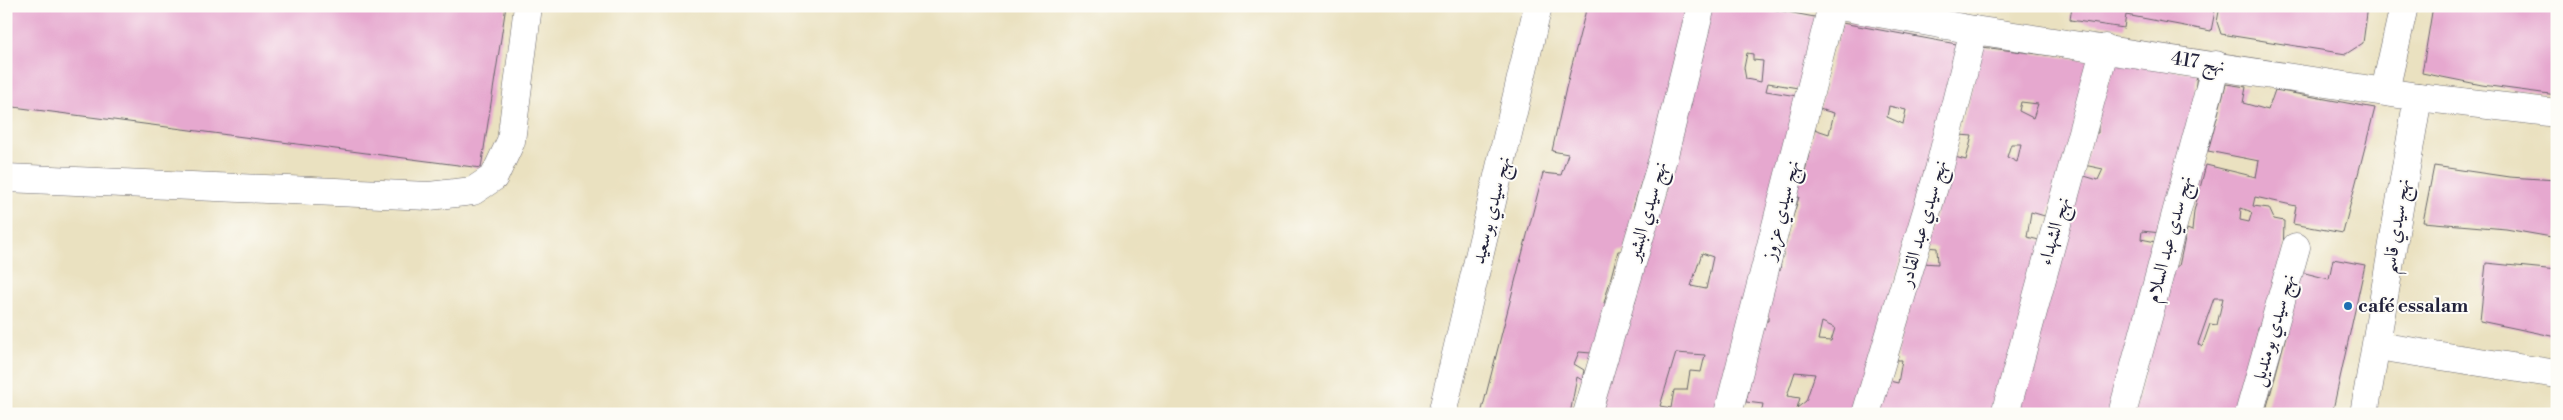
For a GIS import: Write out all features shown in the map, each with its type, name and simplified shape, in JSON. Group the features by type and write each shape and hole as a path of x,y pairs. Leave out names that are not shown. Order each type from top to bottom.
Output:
{"street":[{"path":"6,178 429,196 473,191 494,177 511,141 528,6"},
{"name":"نهج سيدي بوسعيد","path":"1442,414 1538,6"},
{"name":"نهج سيدي البشير","path":"1587,414 1664,155 1701,6"},
{"name":"نهج سيدي عزوز","path":"1728,414 1832,6"},
{"name":"نهج 417","path":"1839,6 1974,30 2105,48 2418,97 2557,113"},
{"path":"2385,91 2404,6"},
{"name":"نهج سيدي عبد القادر","path":"1866,414 1939,170 1974,30"},
{"name":"نهج الشهداء","path":"2005,414 2105,48"},
{"name":"نهج سدي عبد السلام","path":"2122,414 2216,65"},
{"name":"نهج سيدي قاسم","path":"2364,414 2418,97"},
{"name":"نهج سيدي بومنديل","path":"2249,414 2296,247"},
{"path":"2377,346 2557,374"}],"building":[{"path":"6,6 506,6 481,168 6,106"},
{"path":"1587,6 1689,6 1666,105 1634,205 1625,251 1618,251 1604,303 1610,304 1591,353 1579,352 1574,364 1584,370 1582,380 1577,377 1570,414 1481,414 1543,173 1561,175 1568,154 1552,151"},
{"path":"1709,6 1755,6 1820,18 1804,89 1768,83 1766,91 1803,97 1716,414 1595,414 1627,300 1635,302 1639,281 1692,101 1685,101","holes":["1747,53 1753,54 1753,60 1763,61 1761,82 1746,79 1744,68","1702,253 1713,257 1706,289 1691,286","1676,353 1705,355 1701,372 1690,371 1687,390 1674,390 1671,408 1660,406"]},
{"path":"2072,6 2216,6 2211,31 2126,15 2124,28 2070,20"},
{"path":"2220,6 2368,6 2363,43 2346,54 2221,34 2217,22"},
{"path":"2433,6 2557,6 2557,95 2482,85 2422,73"},
{"path":"1842,23 1962,45 1857,414 1761,414 1763,404 1746,402 1763,321 1768,321 1768,314 1765,313 1774,267 1780,271 1782,252 1799,197 1794,196 1799,173 1804,177 1814,129 1829,134 1834,113 1819,109","holes":["1889,106 1906,110 1903,124 1887,117","1822,322 1835,328 1831,341 1818,340","1795,372 1815,374 1806,401 1797,408 1800,398 1787,396"]},
{"path":"1982,47 2094,61 2048,217 2031,212 2027,237 2047,242 1997,414 1891,414 1877,411 1885,380 1898,383 1902,360 1897,360 1901,333 1922,263 1938,264 1937,248 1926,247 1951,156 1966,160 1972,136 1960,135","holes":["2021,102 2038,104 2033,118 2019,111","2011,144 2021,144 2017,162 2007,157"]},
{"path":"2116,61 2197,74 2189,141 2161,233 2142,231 2141,239 2161,243 2114,414 2015,414 2081,175 2098,180 2103,169 2084,165 2093,133 2098,133 2098,109"},
{"path":"2226,84 2246,87 2243,103 2268,110 2275,90 2375,108 2343,233 2293,224 2296,206 2255,197 2253,206 2269,208 2274,219 2284,221 2283,258 2265,327 2259,325 2250,370 2237,414 2134,414 2173,266 2179,266 2187,229 2192,231 2194,211 2206,165 2256,177 2259,161 2208,151","holes":["2241,208 2252,212 2249,222 2240,220","2214,298 2223,298 2217,325 2210,324 2202,347 2198,344"]},
{"path":"2434,166 2509,177 2557,180 2557,238 2506,229 2423,222"},
{"path":"2333,259 2365,265 2332,414 2265,414 2287,332 2282,331 2301,272 2329,279"},
{"path":"2486,263 2557,270 2557,337 2480,321"}],"place":[{"name":"café essalam","path":"2348,306"}]}
